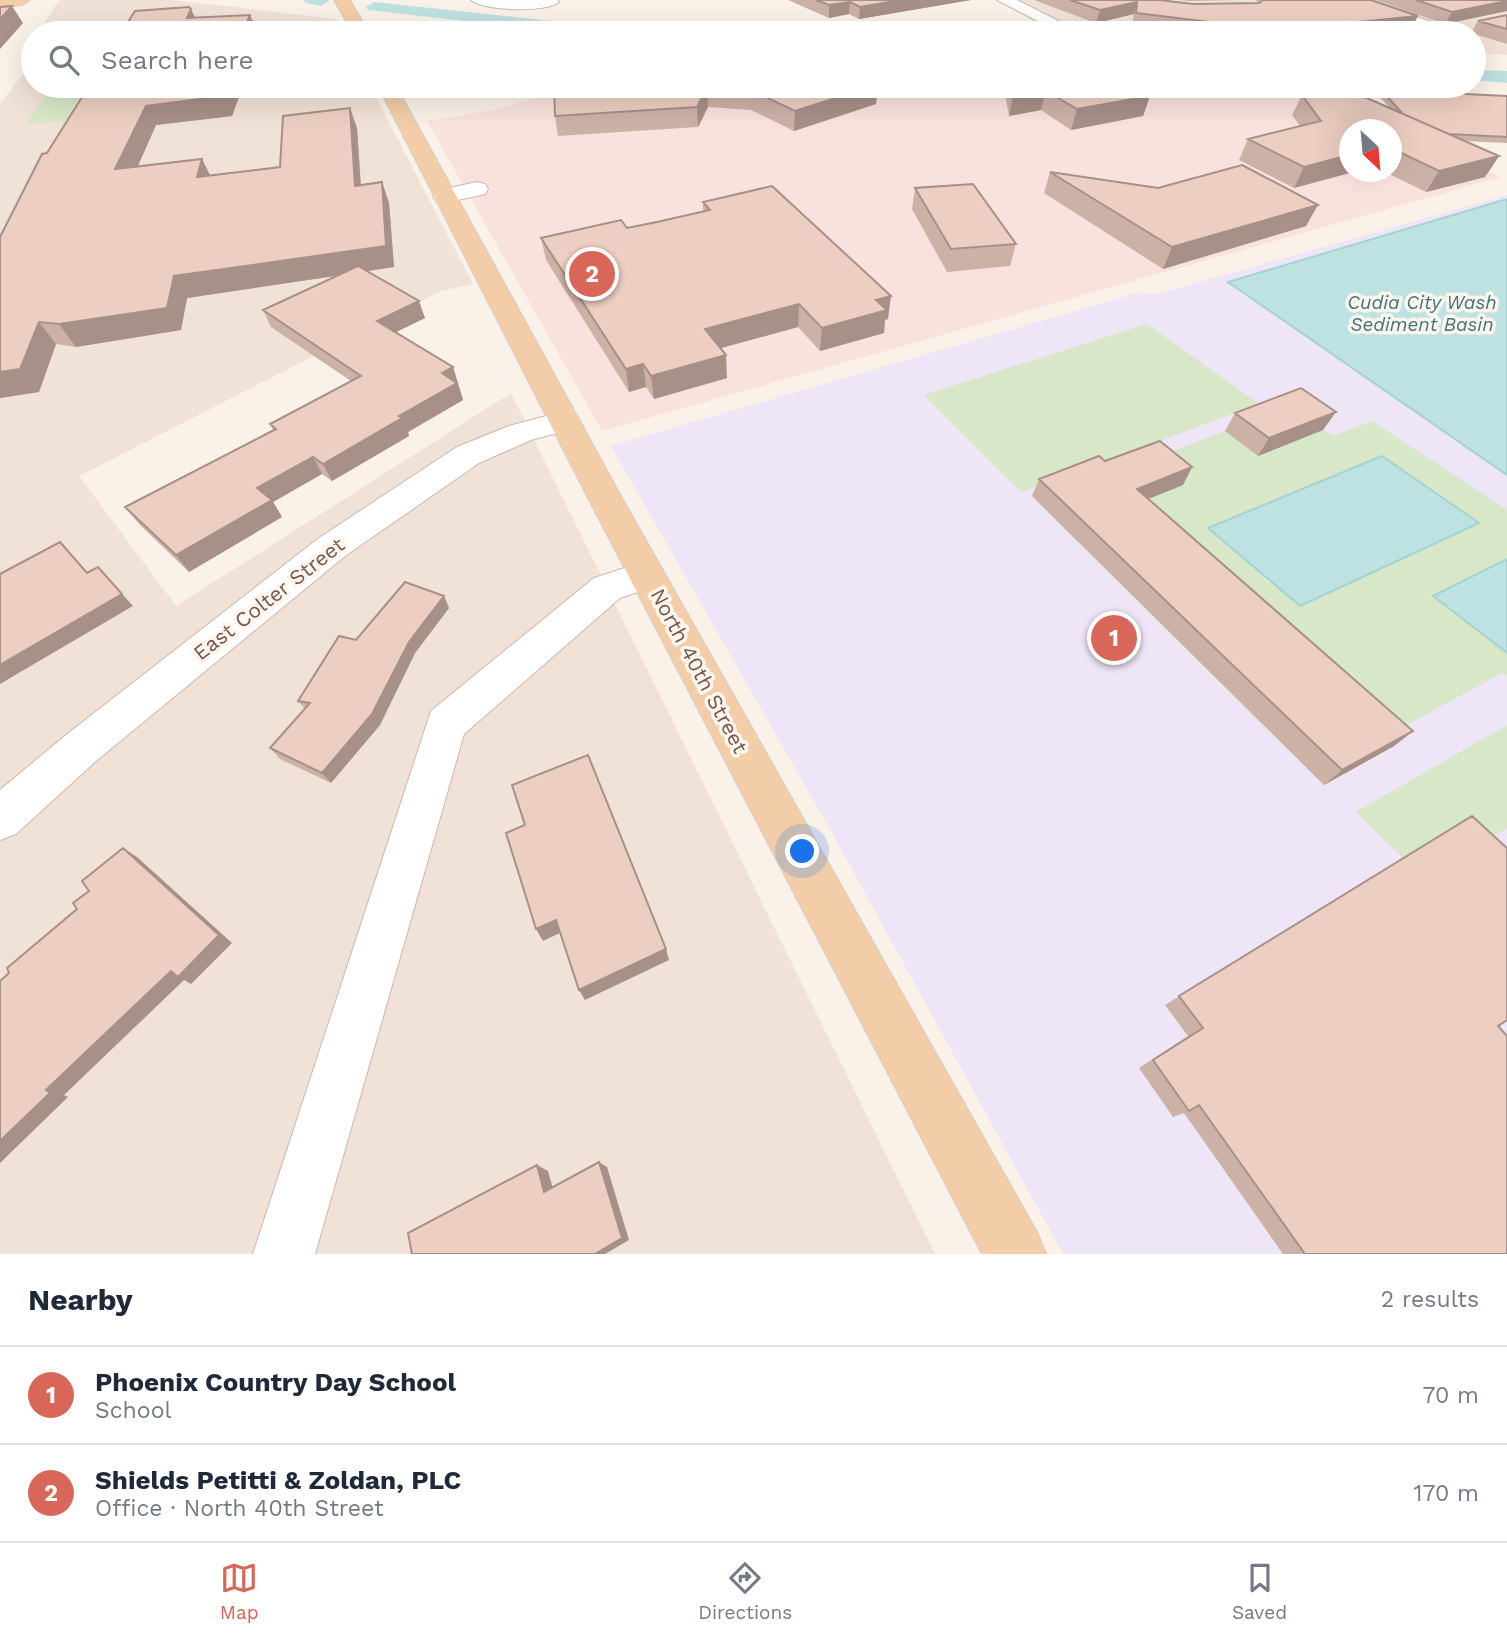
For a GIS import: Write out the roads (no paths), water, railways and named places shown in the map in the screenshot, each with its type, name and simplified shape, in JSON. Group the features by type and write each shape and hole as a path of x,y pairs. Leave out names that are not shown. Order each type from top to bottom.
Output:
{"main road":[{"path":"0,2 22,0"},
{"name":"North 40th Street","path":"393,98 646,575 1015,1254"}],"street":[{"path":"479,0 525,5 551,2"},
{"path":"1005,0 1049,21"},
{"path":"1353,0 1418,21"},
{"path":"444,195 477,189"},
{"name":"East Colter Street","path":"0,819 81,748 332,547 468,455 520,433 565,422"},
{"path":"284,1254 446,724 607,588 646,575"}],"water":[{"name":"Cudia City Wash Sediment Basin","path":"1507,199 1507,475 1228,282"},
{"path":"1382,456 1479,523 1300,606 1208,528"},
{"path":"1507,559 1507,653 1433,596"}],"waterway":[{"path":"311,0 321,1"},
{"path":"374,7 505,21"},
{"path":"1486,76 1507,77"}],"place":[{"name":"Shields Petitti & Zoldan, PLC","path":"592,274"},
{"name":"Phoenix Country Day School","path":"1114,638"}]}
